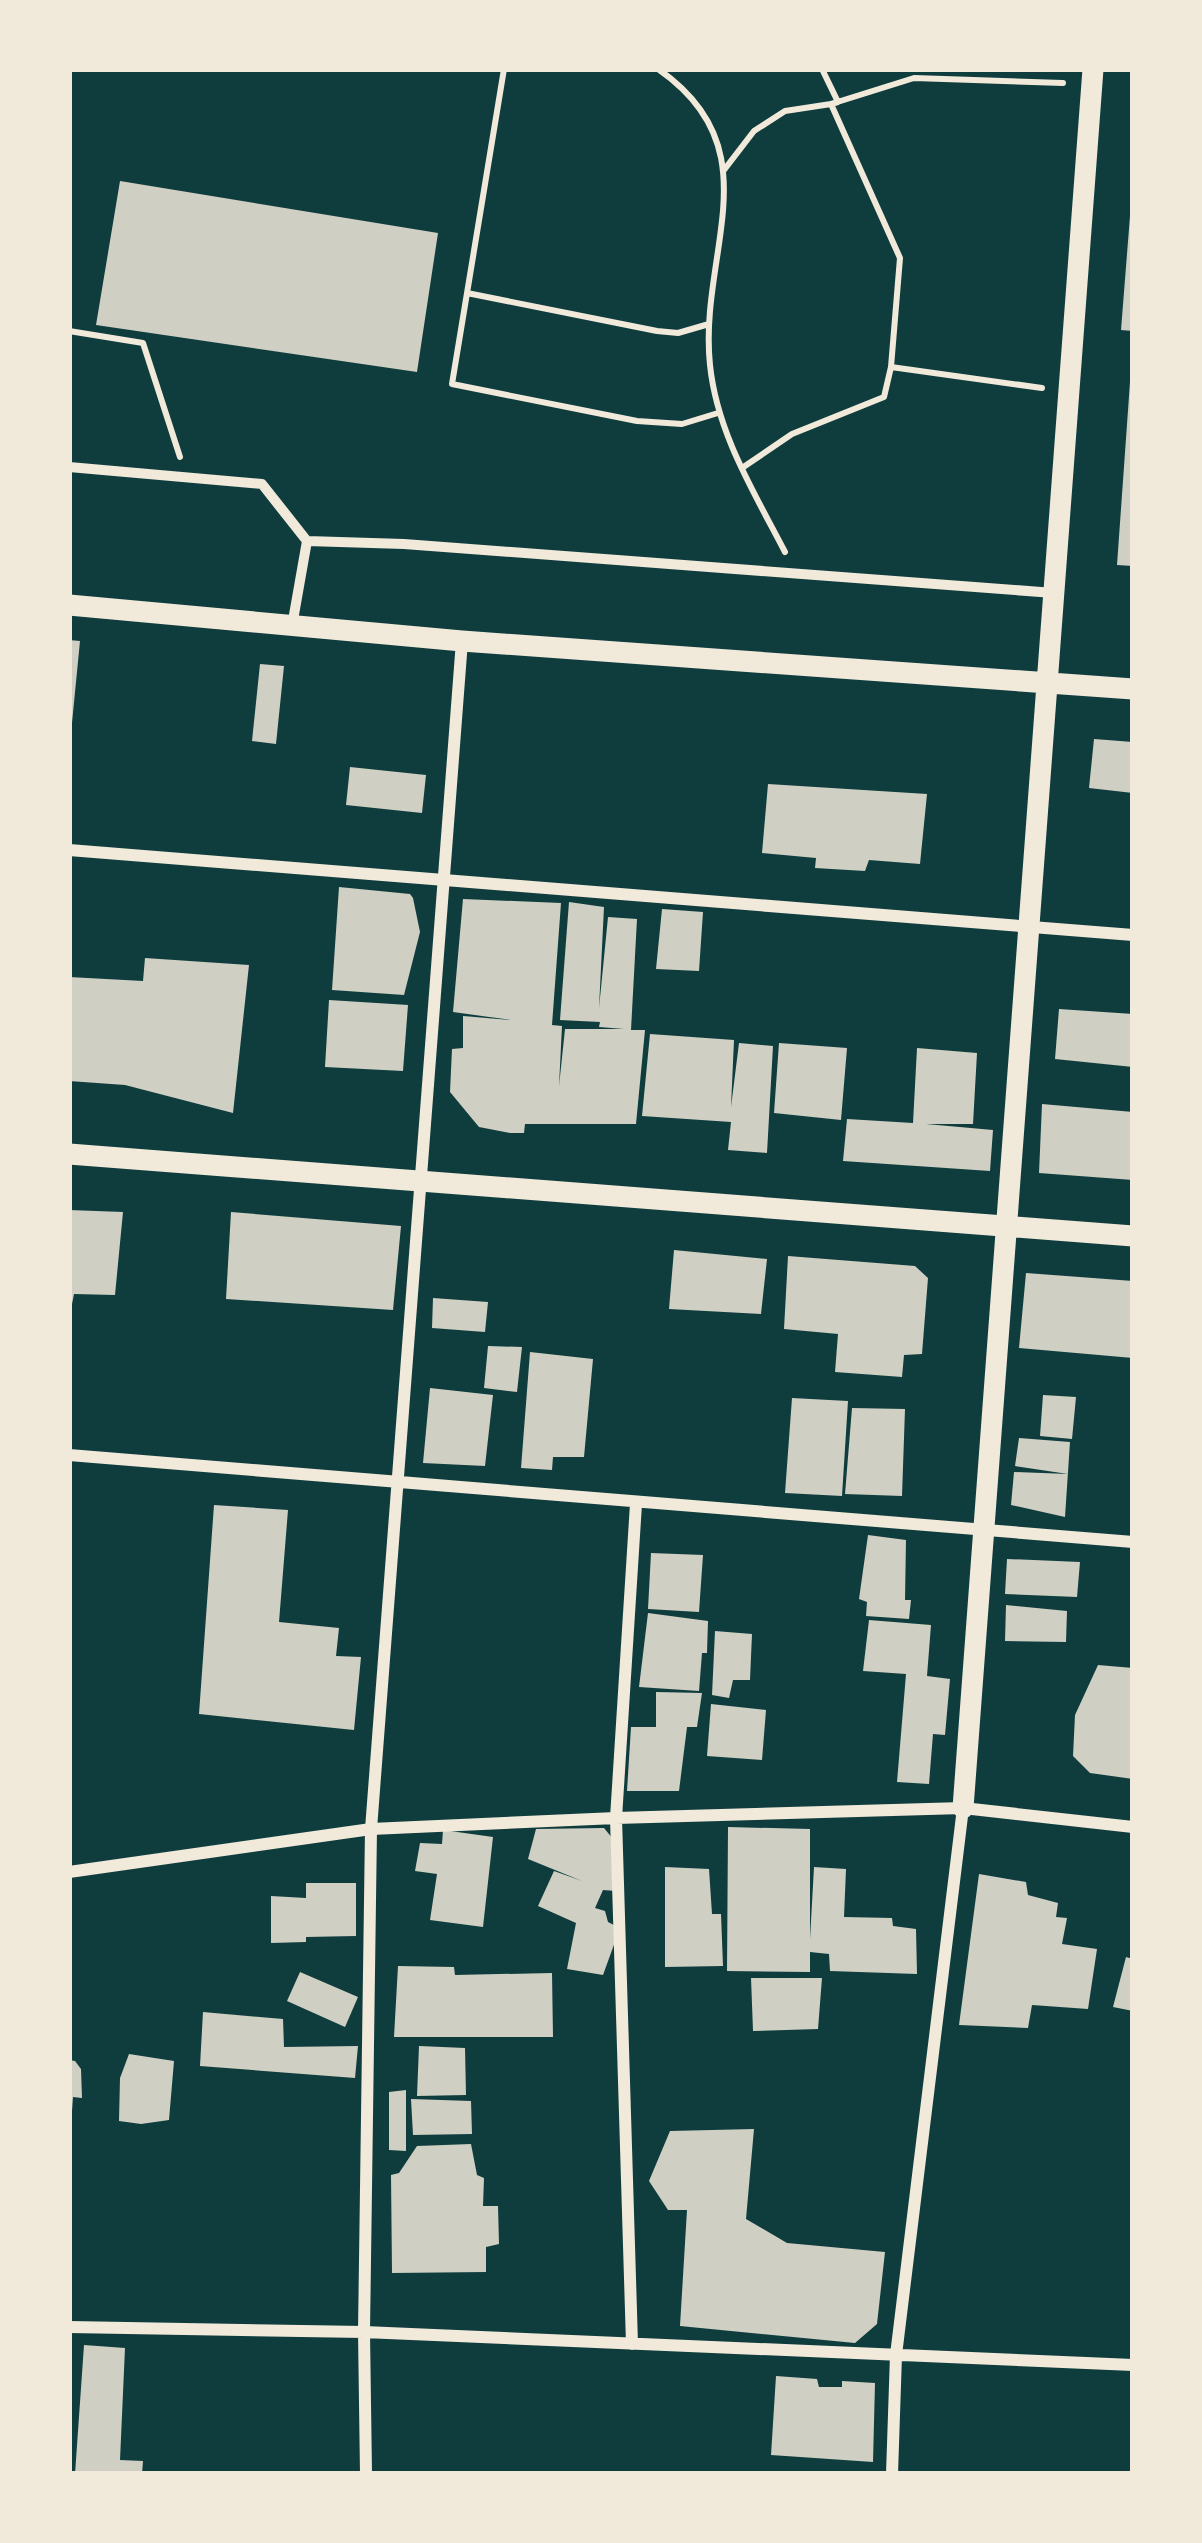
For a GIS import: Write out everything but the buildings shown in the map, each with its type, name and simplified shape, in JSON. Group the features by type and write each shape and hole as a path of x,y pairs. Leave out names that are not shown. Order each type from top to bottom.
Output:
{"street":[{"path":"892,2474 896,2355 963,1808 1048,682 1085,76"},
{"path":"69,467 262,484 307,541 292,626"},
{"path":"307,541 1054,593"},
{"path":"69,605 462,641 1133,689"},
{"path":"365,2474 371,1829 462,641"},
{"path":"69,850 1133,935"},
{"path":"69,1154 1133,1236"},
{"path":"69,1455 1133,1542"},
{"path":"632,2344 616,1818 636,1504"},
{"path":"69,1872 371,1829 616,1818 963,1808 1133,1827"},
{"path":"69,2327 364,2332 1133,2365"}],"path":[{"path":"504,69 452,384 637,422 682,424 718,413"},
{"path":"658,69 701,105 715,134 724,170 709,325 718,413 796,574"},
{"path":"742,468 792,434 884,397 891,367 900,258 822,69"},
{"path":"724,170 754,130 784,111 835,103 914,78 1085,76"},
{"path":"467,293 657,332 678,333 709,325"},
{"path":"69,331 143,343 187,477"},
{"path":"891,367 1053,390"}]}
